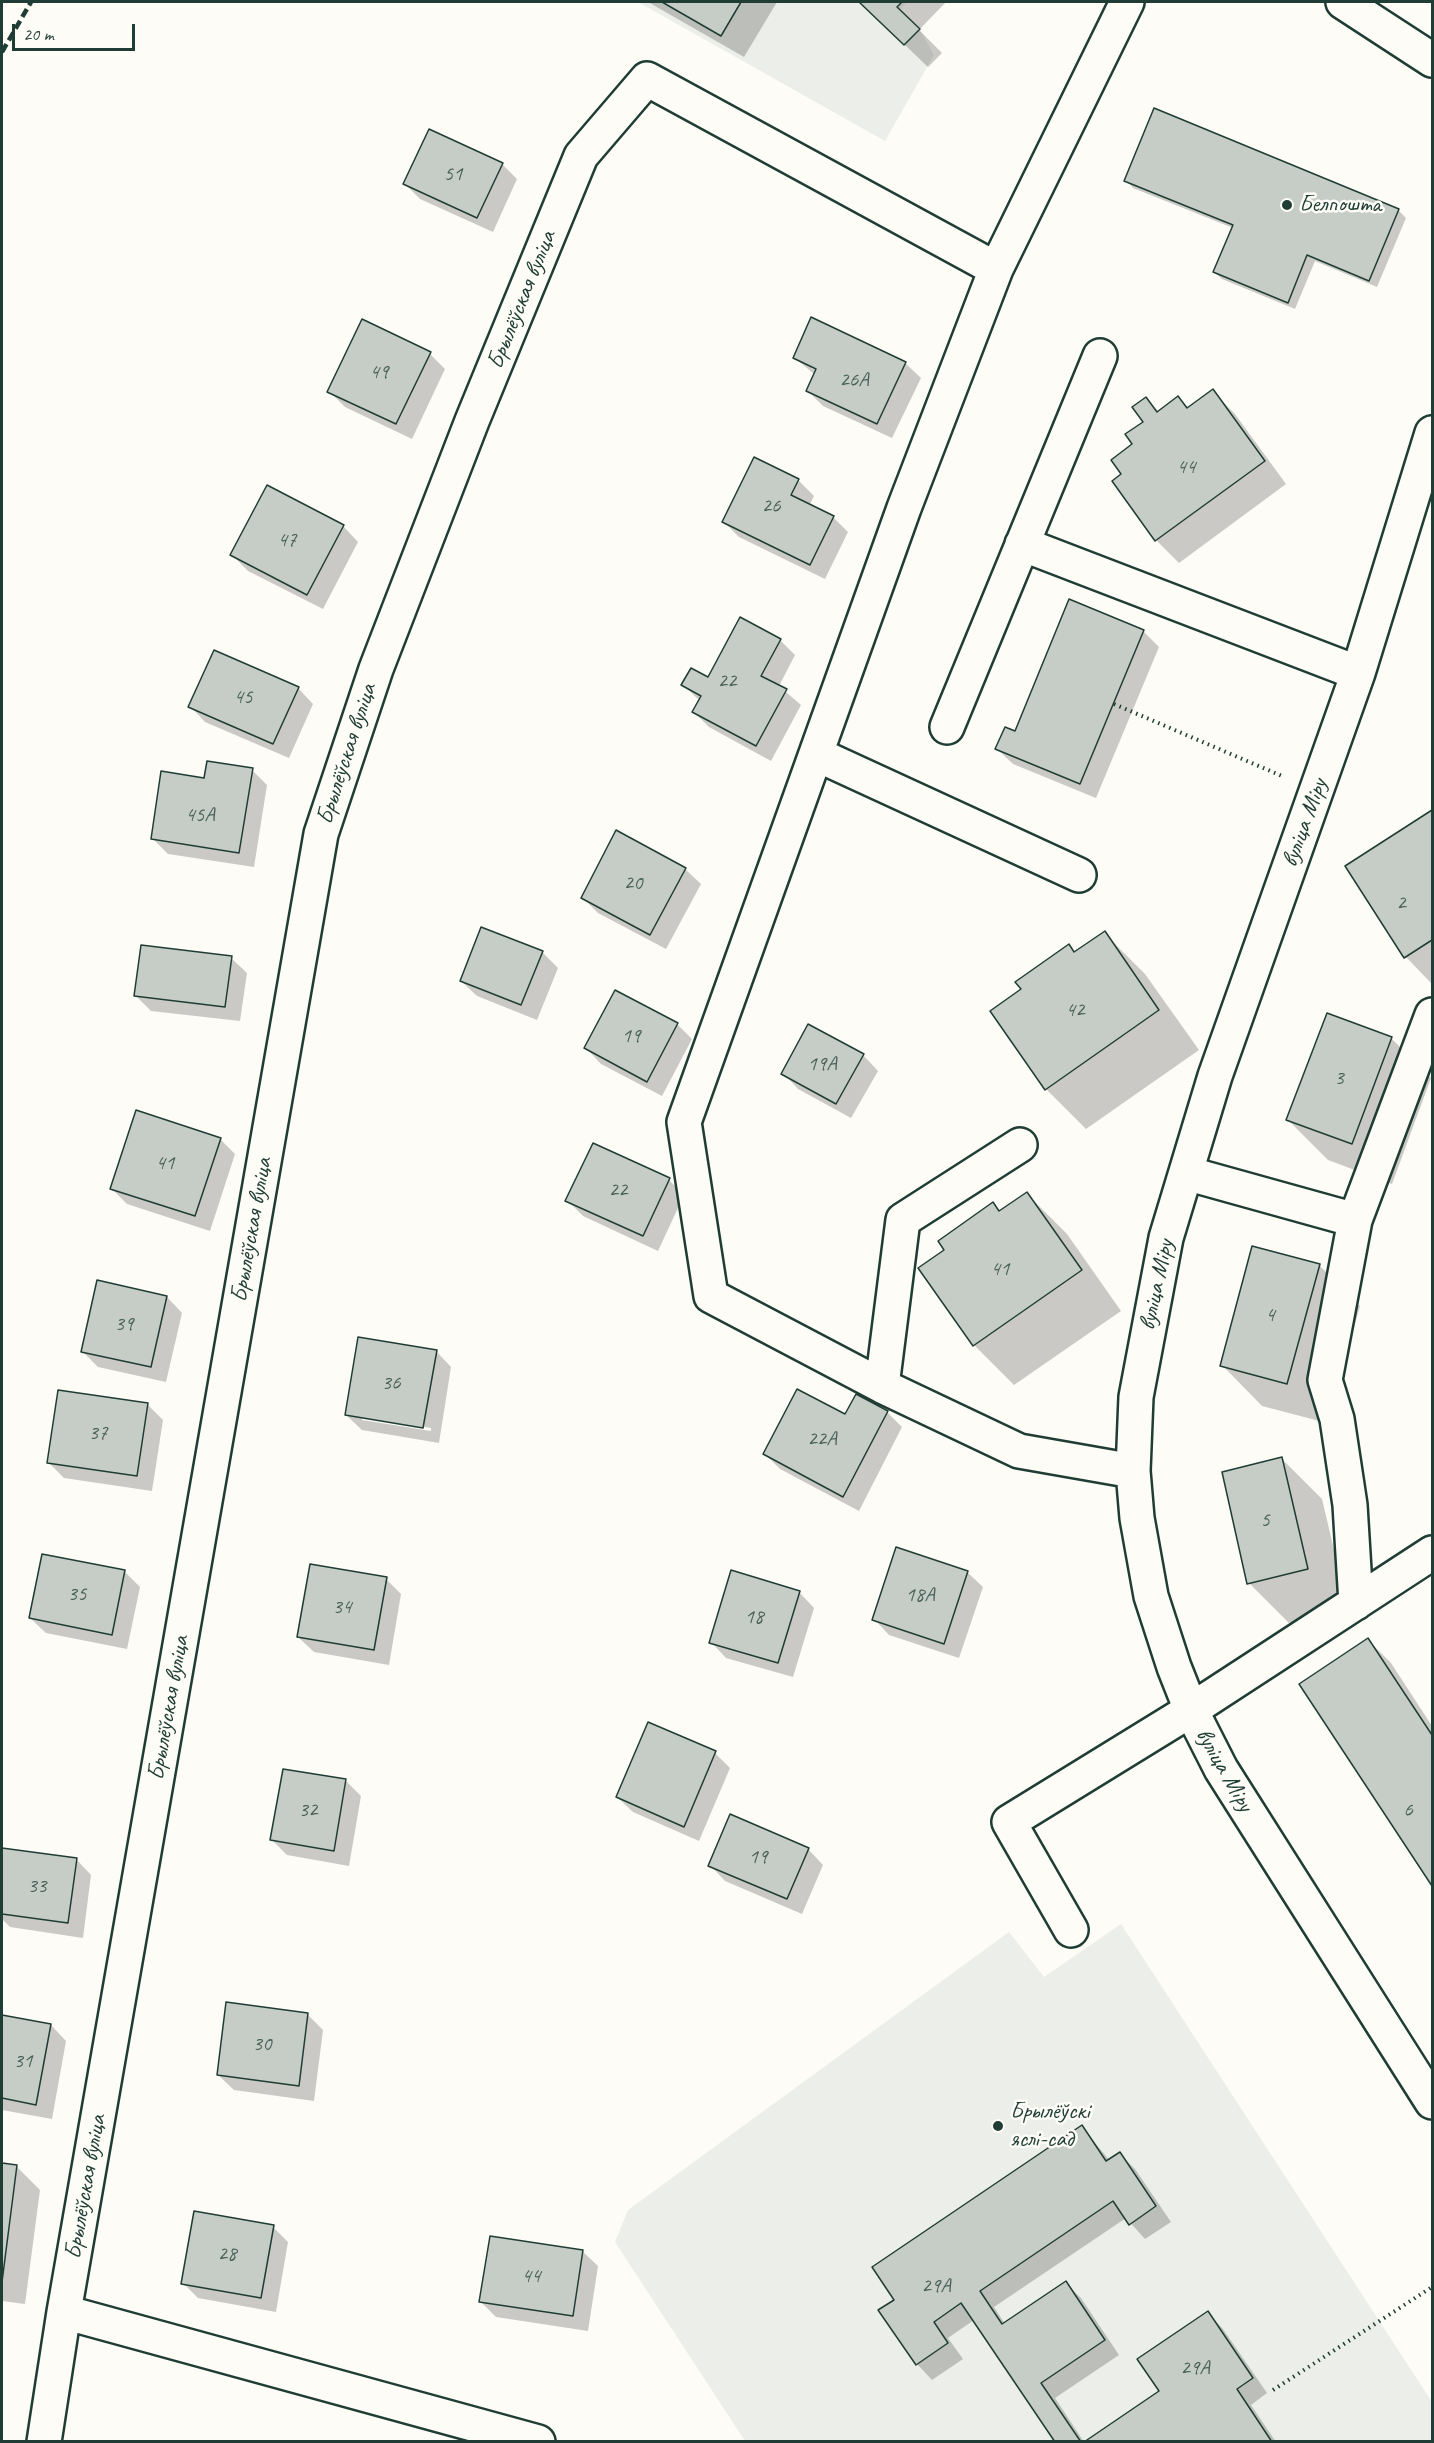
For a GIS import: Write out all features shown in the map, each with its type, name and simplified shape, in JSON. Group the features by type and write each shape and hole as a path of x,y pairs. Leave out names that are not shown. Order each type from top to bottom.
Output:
{"street":[{"path":"1127,2 996,269 904,508 684,1122 711,1296 882,1386 1019,1451 1133,1471"},
{"path":"1343,2 1432,60"},
{"name":"Брылёўская вуліца","path":"44,2442 64,2312 321,834 375,669 472,421 581,156 647,79 996,269"},
{"path":"947,727 1100,356"},
{"name":"вуліца Міру","path":"1432,433 1358,673 1215,1076 1166,1238 1138,1385 1133,1471 1137,1518 1151,1596 1191,1710 1221,1769 1432,2103"},
{"path":"1022,544 1358,673"},
{"path":"816,754 1079,875"},
{"path":"1356,1602 1350,1505 1337,1419 1325,1380 1355,1220 1432,1015"},
{"path":"882,1386 903,1220 1020,1145"},
{"path":"1186,1173 1355,1220"},
{"path":"1071,1930 1008,1822 1191,1710 1432,1553"},
{"path":"64,2312 538,2442"}],"path":[{"path":"1114,704 1316,791"},
{"path":"1273,2390 1432,2287"}],"shaded area":[{"path":"638,2 907,2 899,10 920,29 934,55 885,141"},
{"name":"Брылёўскі яслі-сад","path":"1121,1924 1432,2402 1432,2441 745,2441 615,2242 628,2210 1009,1932 1044,1977"}],"building":[{"path":"662,2 741,2 721,36"},
{"path":"859,2 902,2 897,7 920,29 904,45"},
{"name":"Белпошта","path":"1154,108 1399,209 1369,281 1307,255 1288,303 1213,272 1233,225 1124,181"},
{"path":"429,129 503,163 477,218 403,184"},
{"path":"811,317 906,362 877,424 806,391 816,369 793,358"},
{"path":"362,319 431,352 396,424 327,392"},
{"path":"1213,389 1265,461 1155,541 1112,481 1121,474 1111,460 1132,444 1125,434 1143,422 1132,407 1146,397 1157,412 1178,396 1187,408"},
{"path":"754,457 799,479 791,495 834,516 810,565 722,522"},
{"path":"267,485 344,525 307,595 230,555"},
{"path":"1069,599 1144,630 1080,784 995,749 1005,727 1015,731"},
{"path":"740,617 781,639 761,676 787,689 756,746 692,712 701,696 681,685 691,668 708,677"},
{"path":"214,650 299,687 273,744 188,707"},
{"path":"207,761 253,768 239,853 151,839 161,771 204,778"},
{"path":"1432,810 1432,940 1404,958 1345,866"},
{"path":"616,830 686,868 650,935 581,898"},
{"path":"481,927 543,951 521,1005 460,981"},
{"path":"1105,931 1159,1010 1045,1090 990,1011 1021,989 1015,982 1069,944 1074,952"},
{"path":"141,945 232,956 225,1007 134,996"},
{"path":"615,990 678,1023 647,1082 584,1048"},
{"path":"1327,1013 1392,1037 1352,1144 1286,1120"},
{"path":"808,1024 864,1054 836,1104 781,1074"},
{"path":"136,1110 221,1138 195,1216 110,1189"},
{"path":"593,1143 670,1178 643,1236 565,1201"},
{"path":"1027,1192 1082,1270 973,1346 918,1268 944,1250 938,1241 993,1202 999,1211"},
{"path":"1252,1246 1320,1264 1287,1384 1220,1366"},
{"path":"97,1280 167,1296 151,1367 81,1352"},
{"path":"358,1337 437,1350 423,1428 345,1415"},
{"path":"797,1389 845,1414 856,1394 888,1411 843,1497 763,1454"},
{"path":"58,1390 148,1403 137,1476 47,1463"},
{"path":"1282,1457 1308,1569 1247,1584 1222,1472"},
{"path":"896,1547 968,1571 944,1644 872,1620"},
{"path":"42,1554 125,1570 112,1635 29,1618"},
{"path":"310,1564 387,1577 374,1650 297,1637"},
{"path":"731,1570 800,1591 778,1663 709,1643"},
{"path":"1368,1638 1432,1735 1432,1886 1299,1684"},
{"path":"648,1722 716,1751 684,1827 616,1797"},
{"path":"283,1769 346,1779 334,1851 270,1840"},
{"path":"730,1814 809,1848 787,1899 708,1866"},
{"path":"2,1848 77,1858 68,1923 2,1914"},
{"path":"226,2002 308,2013 299,2086 217,2075"},
{"path":"2,2015 51,2024 36,2105 2,2098"},
{"path":"1082,2125 1106,2161 1120,2152 1156,2206 1129,2225 1113,2201 980,2291 1002,2324 1066,2281 1105,2340 1041,2383 1081,2442 1055,2442 961,2303 934,2322 948,2343 916,2365 878,2310 894,2300 872,2267"},
{"path":"2,2163 17,2165 2,2282"},
{"path":"194,2211 274,2225 261,2298 181,2284"},
{"path":"490,2236 583,2250 573,2316 479,2302"},
{"path":"1208,2311 1253,2378 1237,2389 1272,2442 1084,2442 1159,2391 1137,2359"}],"railway":[{"path":"2,52 31,2"}],"place":[{"name":"Белпошта","path":"1287,205"},
{"name":"Брылёўскі яслі-сад","path":"998,2126"}]}
